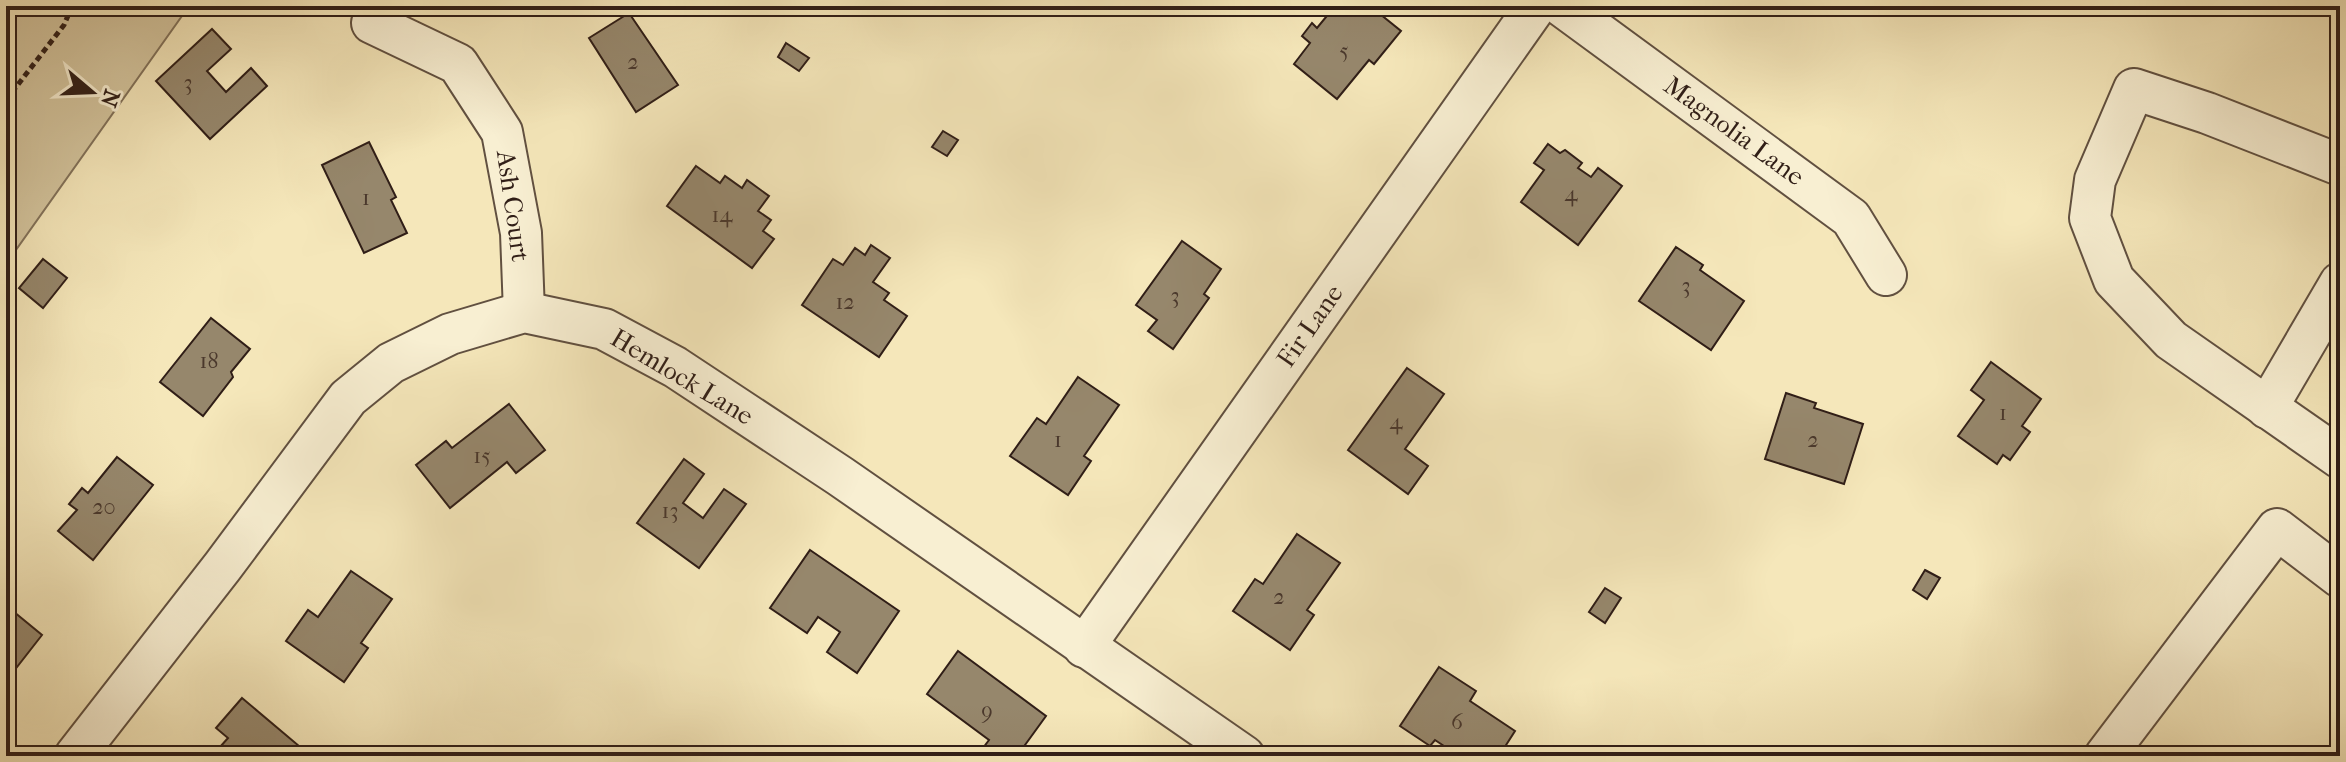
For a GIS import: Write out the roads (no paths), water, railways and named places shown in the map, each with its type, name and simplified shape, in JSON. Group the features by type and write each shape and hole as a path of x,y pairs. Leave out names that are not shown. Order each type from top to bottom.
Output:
{"street":[{"name":"Fir Lane","path":"1084,647 1536,6"},
{"name":"Magnolia Lane","path":"1562,6 1851,218 1886,275"},
{"name":"Ash Court","path":"372,23 458,64 502,132 521,233 524,312"},
{"path":"2340,165 2207,113 2134,89 2095,180 2090,218 2114,280 2171,340 2340,458"},
{"path":"2267,408 2340,283"},
{"name":"Hemlock Lane","path":"75,756 223,566 348,398 391,363 450,334 524,312 604,329 675,367 840,476 1244,756"},
{"path":"2105,756 2277,529 2340,577"}]}
